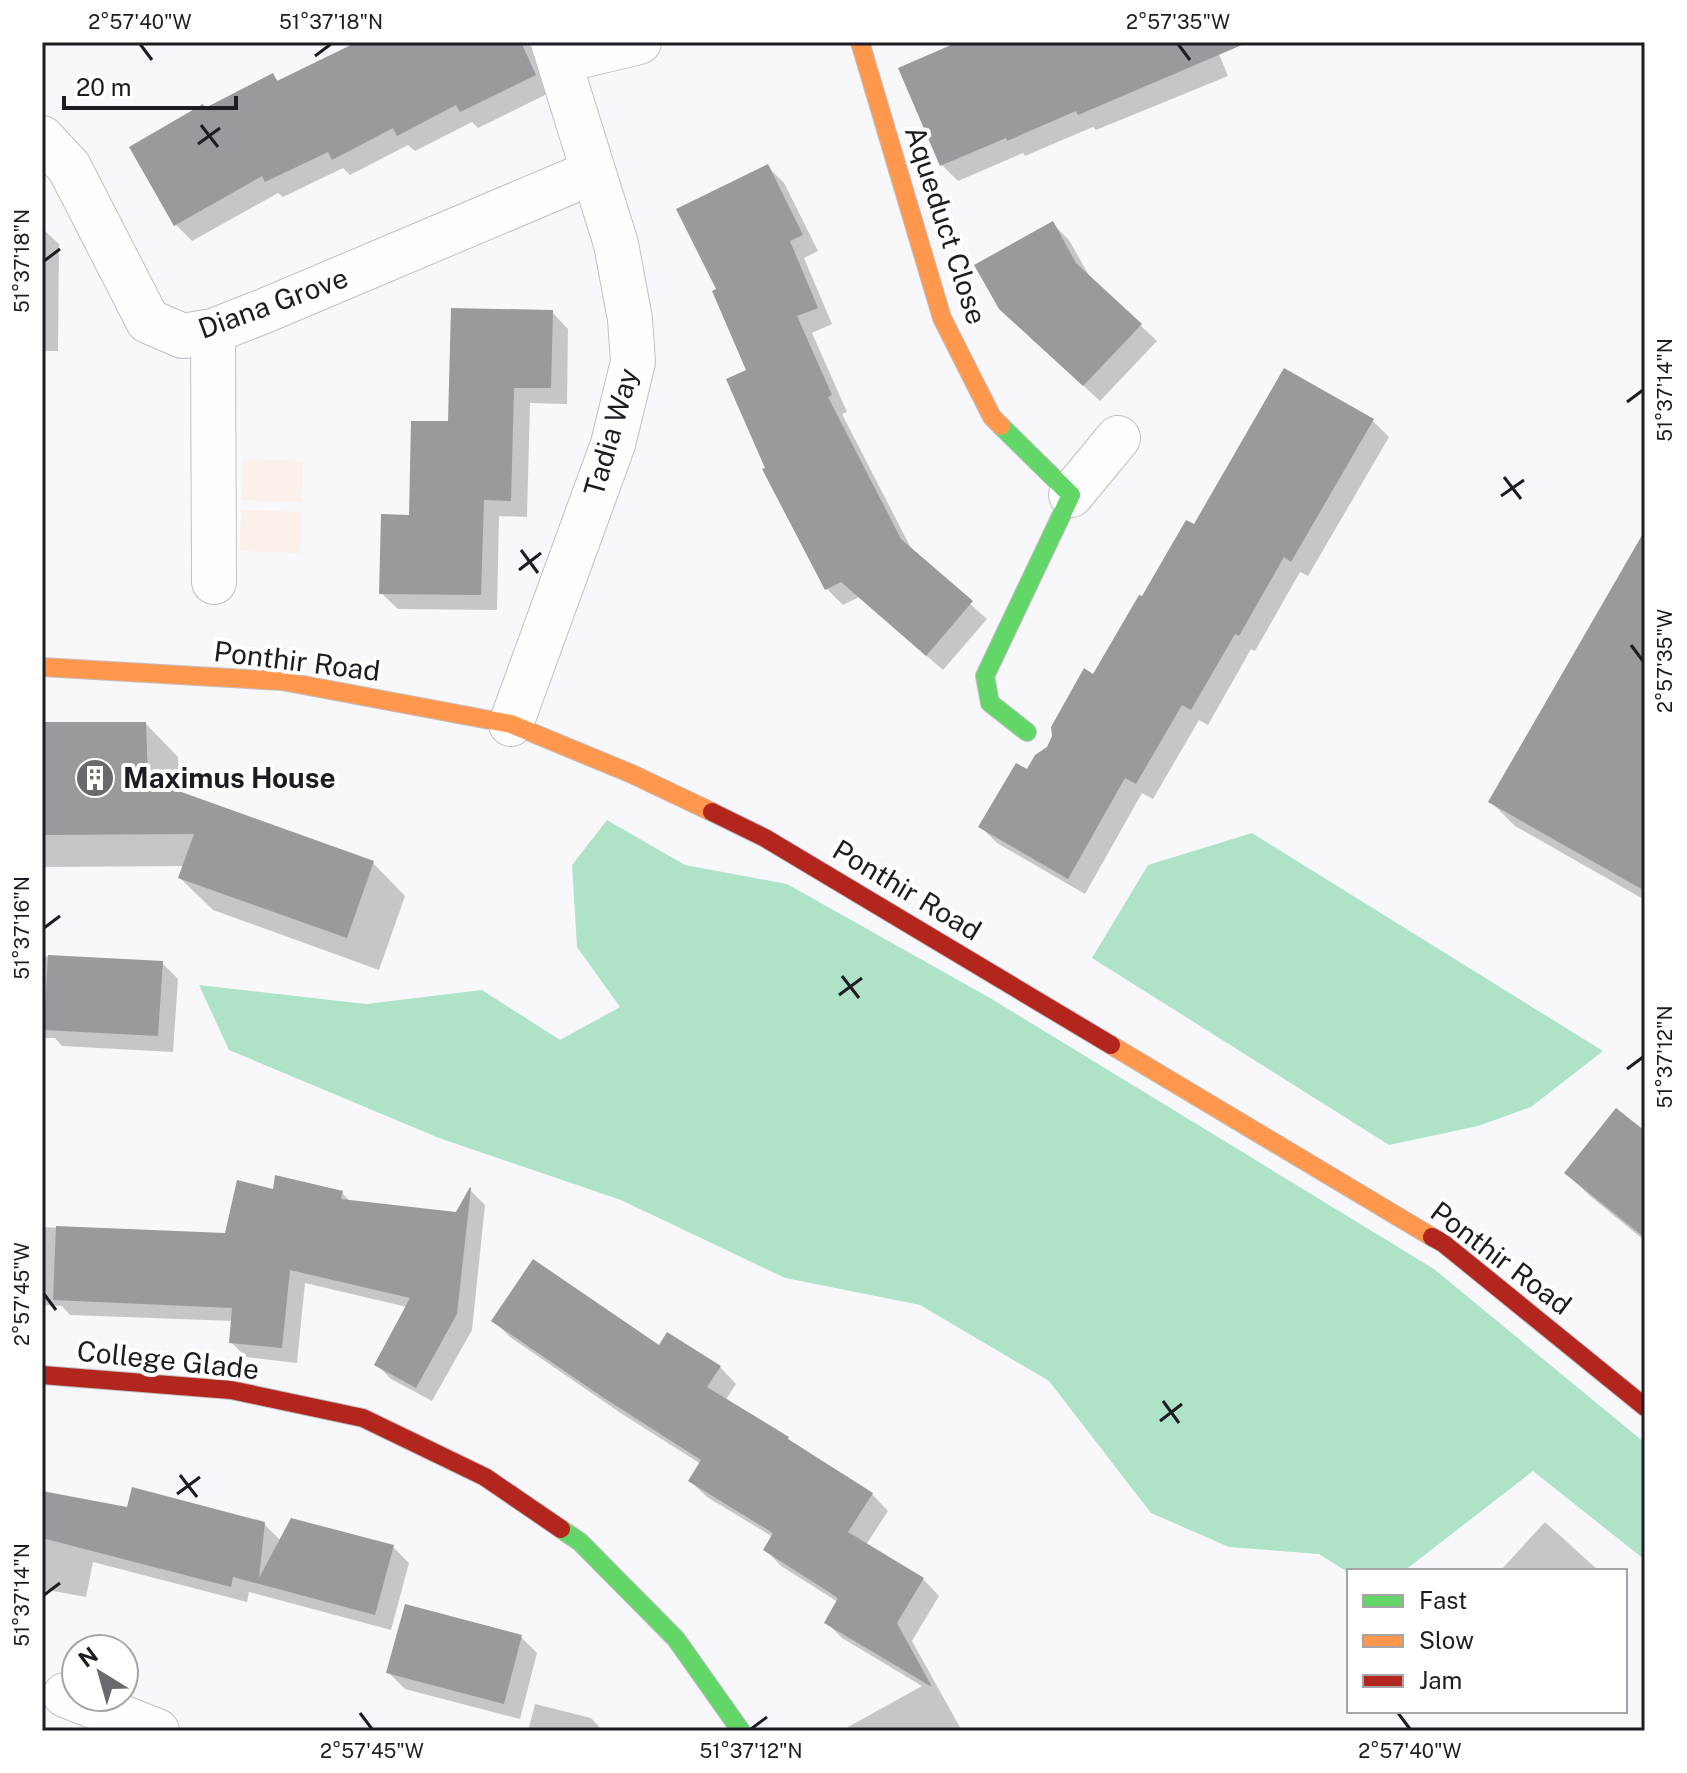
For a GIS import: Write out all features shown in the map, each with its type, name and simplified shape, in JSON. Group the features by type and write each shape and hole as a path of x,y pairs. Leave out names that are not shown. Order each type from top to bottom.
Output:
{"main road":[{"name":"Aqueduct Close","path":"860,42 942,318 992,417 1071,495"},
{"path":"1027,732 990,703 985,676 1071,495"},
{"name":"Ponthir Road","path":"42,667 282,681 511,724 632,774 765,838 1443,1243 1645,1407"},
{"name":"College Glade","path":"42,1375 231,1390 363,1418 485,1477 580,1542 676,1639 741,1731"}],"street":[{"path":"556,52 639,42"},
{"name":"Tadia Way","path":"511,724 613,444 633,362 630,319 616,244 556,52"},
{"name":"Diana Grove","path":"42,138 69,167 148,321 183,336 213,331 264,311 593,172"},
{"path":"213,331 214,582"},
{"path":"1071,495 1118,438"},
{"path":"108,1722 157,1731"}],"shaded area":[{"path":"243,459 303,461 302,502 241,500"},
{"path":"241,510 302,512 300,553 240,551"}],"green space":[{"path":"607,820 685,865 787,884 990,998 1434,1269 1645,1443 1645,1560 1533,1471 1407,1569 1347,1569 1347,1572 1319,1554 1229,1547 1151,1513 1049,1381 920,1305 785,1278 621,1200 439,1138 229,1050 199,985 366,1004 482,990 560,1040 620,1007 577,947 572,865"},
{"path":"1252,833 1603,1051 1531,1107 1478,1126 1389,1145 1092,958 1148,865"}],"building":[{"path":"357,42 521,42 536,75 460,112 456,105 397,136 393,128 332,160 328,152 265,182 262,176 174,226 129,147 203,104 205,108 273,73 277,81"},
{"path":"958,42 1249,42 1078,115 1076,111 940,166 898,68"},
{"path":"768,164 803,235 790,241 818,308 797,316 832,395 828,397 901,539 973,601 926,656 841,582 825,590 762,469 765,468 726,379 746,370 712,291 716,289 676,209"},
{"path":"1053,221 1076,263 1142,324 1083,386 999,309 974,265"},
{"path":"451,308 553,310 551,388 514,388 511,501 484,500 481,595 379,594 381,514 409,515 411,421 448,421"},
{"path":"1284,368 1374,419 1291,562 1284,557 1239,636 1235,634 1191,710 1182,705 1136,784 1125,778 1068,879 978,827 1016,763 1027,769 1035,755 1047,747 1052,736 1051,727 1084,668 1093,674 1186,520 1194,524"},
{"path":"1645,530 1645,891 1488,802"},
{"path":"42,722 146,722 148,780 374,861 347,938 178,878 194,834 42,835"},
{"path":"48,955 163,961 158,1036 44,1030"},
{"path":"1616,1108 1645,1131 1645,1238 1564,1173"},
{"path":"275,1175 343,1191 341,1199 456,1212 471,1188 457,1314 416,1388 374,1365 410,1298 290,1270 282,1348 229,1343 232,1308 53,1300 56,1226 225,1233 237,1180 273,1189"},
{"path":"533,1259 659,1345 667,1332 721,1366 707,1387 873,1493 848,1532 924,1578 897,1623 932,1687 824,1623 838,1598 763,1550 773,1533 688,1481 701,1460 491,1321"},
{"path":"132,1487 265,1522 259,1578 291,1518 394,1545 375,1615 233,1577 231,1587 42,1538 42,1491 127,1507"},
{"path":"405,1604 522,1635 504,1704 386,1673"}],"traffic: fast":[{"path":"1001,426 1071,495 985,676 990,703 1027,732"},
{"path":"561,1529 580,1542 676,1639 741,1731"}],"traffic: slow":[{"path":"860,42 942,318 992,417 1001,426"},
{"path":"42,667 282,681 511,724 632,774 712,812"},
{"path":"1111,1045 1432,1237"}],"traffic: jam":[{"path":"712,812 765,838 1111,1045"},
{"path":"1432,1237 1645,1407"},
{"path":"42,1375 231,1390 363,1418 485,1477 561,1529"}],"place":[{"name":"Maximus House","path":"95,778"}]}
